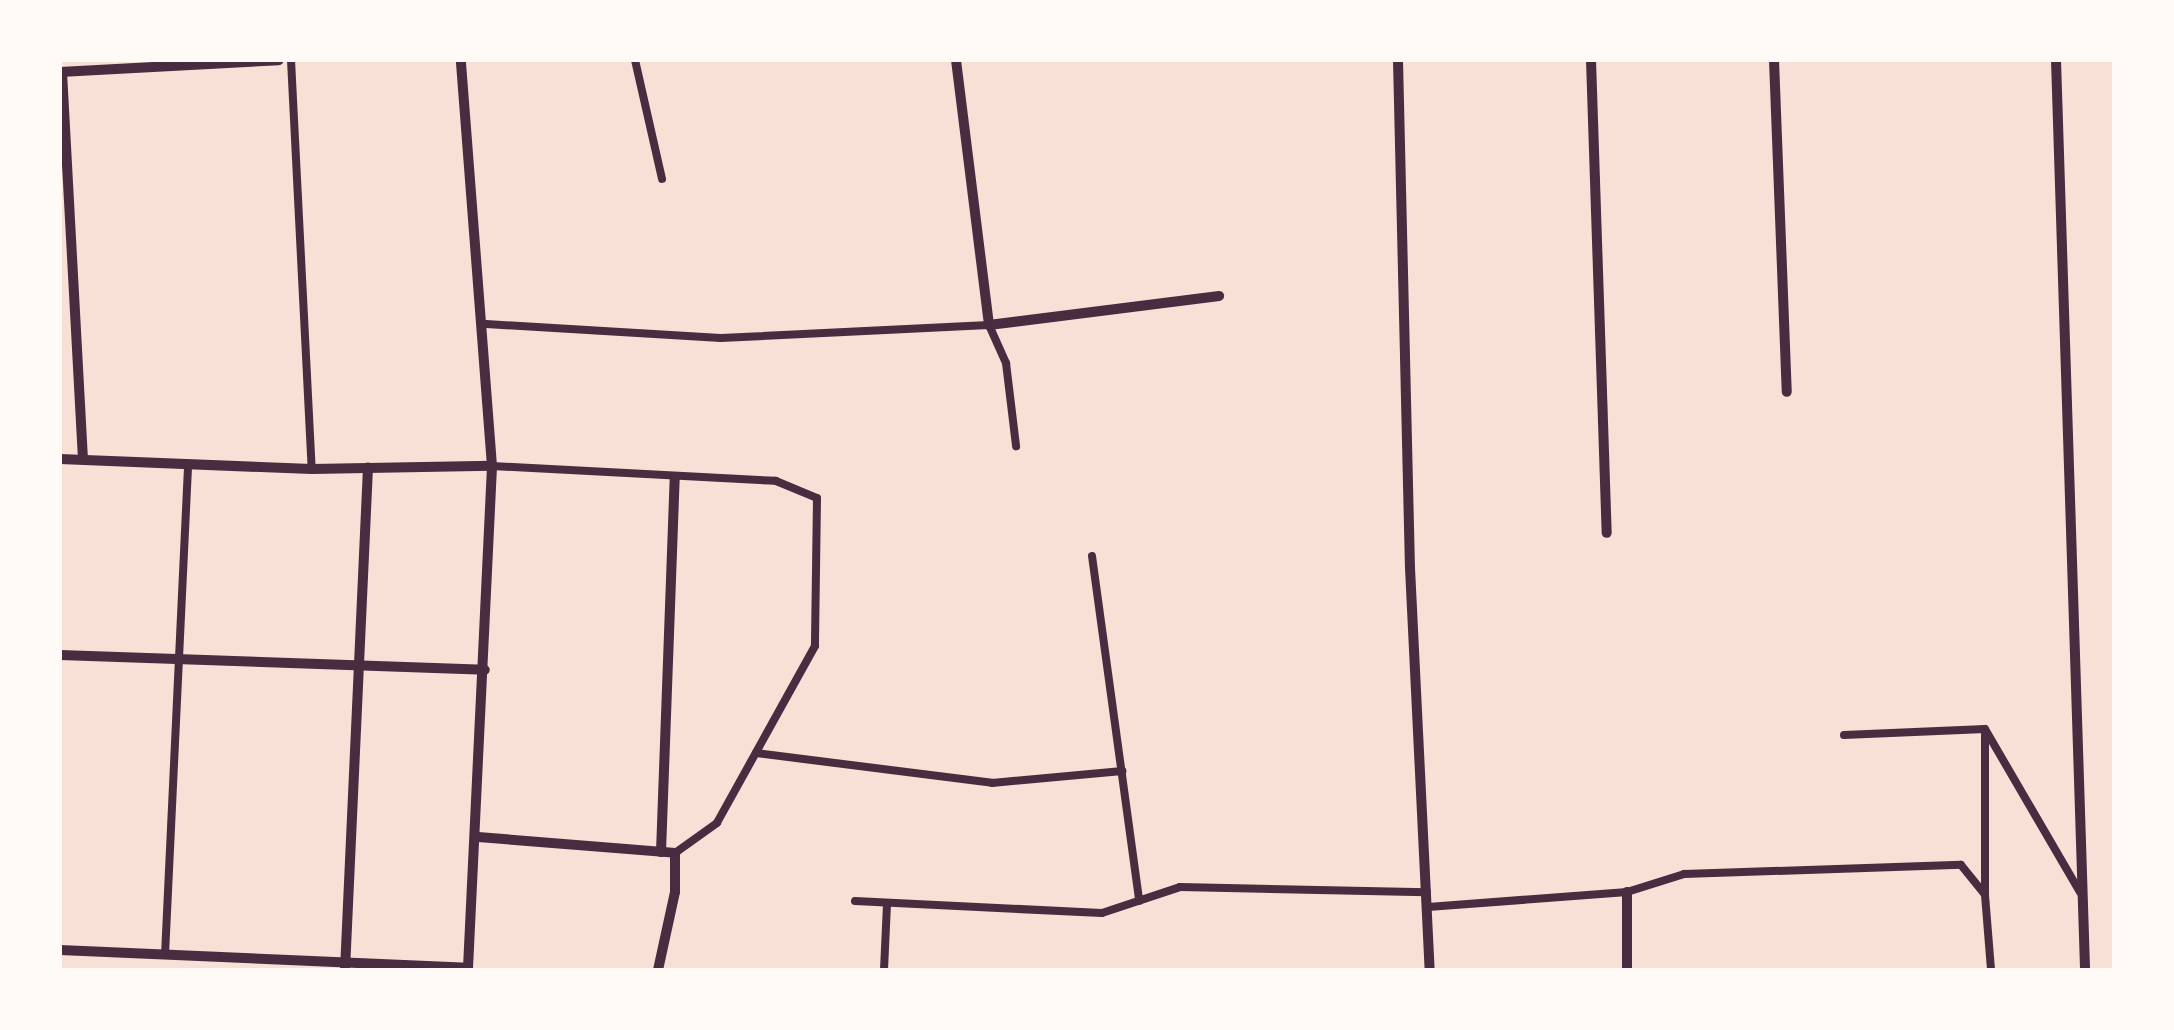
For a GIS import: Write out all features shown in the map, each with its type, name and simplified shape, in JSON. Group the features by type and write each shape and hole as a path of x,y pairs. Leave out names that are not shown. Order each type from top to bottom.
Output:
{"street":[{"path":"83,460 61,72 279,60"},
{"path":"60,950 468,969 478,836 492,466 486,324 462,60"},
{"path":"956,60 989,325 1219,296"},
{"path":"1398,60 1410,568 1430,970"},
{"path":"1591,60 1607,533"},
{"path":"1774,60 1786,392"},
{"path":"2056,60 2085,970"},
{"path":"60,458 312,469 492,466"},
{"path":"345,966 368,468"},
{"path":"661,852 675,478"},
{"path":"60,655 485,670"},
{"path":"478,836 675,853 675,892 658,970"},
{"path":"1627,892 1627,970"}],"lane":[{"path":"291,60 312,469"},
{"path":"635,60 662,179"},
{"path":"486,324 721,338 989,325 1006,364 1016,446"},
{"path":"165,955 188,464"},
{"path":"492,466 776,481 817,498 814,646 717,824 675,853"},
{"path":"1092,556 1139,901"},
{"path":"1986,729 2082,896"},
{"path":"1844,735 1986,729"},
{"path":"1986,729 1984,895 1991,970"},
{"path":"756,753 992,783 1122,770"},
{"path":"1428,907 1627,892 1684,874 1932,863 1961,865 1984,895"},
{"path":"855,902 1102,913 1180,887 1427,892"},
{"path":"884,970 887,903"}]}
